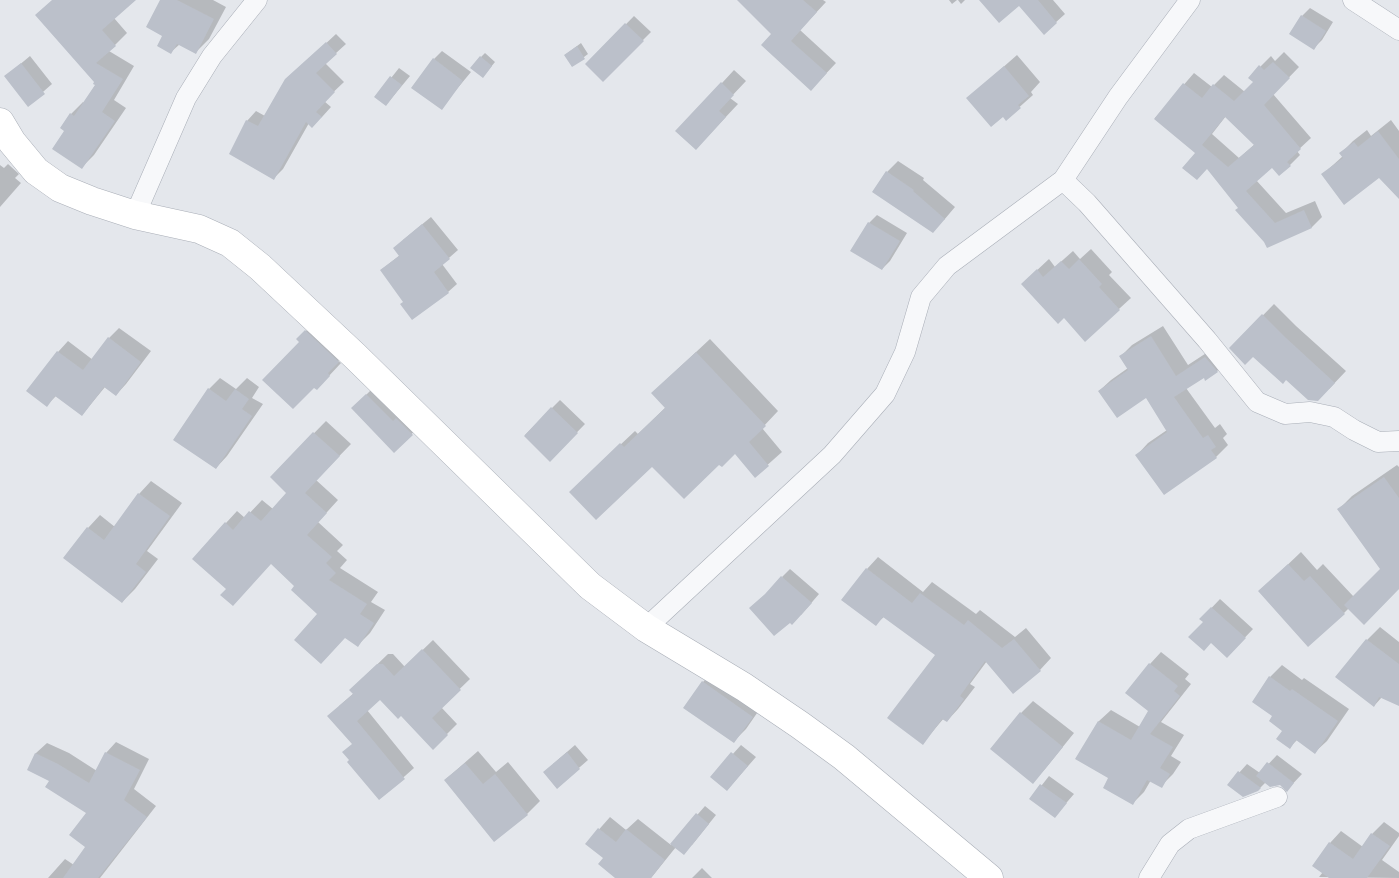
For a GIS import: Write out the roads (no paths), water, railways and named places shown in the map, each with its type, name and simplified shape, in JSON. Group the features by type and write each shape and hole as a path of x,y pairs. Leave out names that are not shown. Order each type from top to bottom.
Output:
{"street":[{"path":"135,215 186,98 212,56 257,0"},
{"path":"646,628 832,455 884,394 905,352 921,297 947,266 1063,180 1118,97 1190,0"},
{"path":"1353,0 1399,30"},
{"path":"0,122 12,142 36,171 60,188 92,202 135,215 199,229 230,243 260,267 355,356 590,586 646,628 744,687 844,757 989,878"},
{"path":"1063,180 1087,203 1257,402 1285,414 1310,412 1334,417 1378,442 1399,441"},
{"path":"1149,878 1170,844 1189,829 1276,797"}]}
